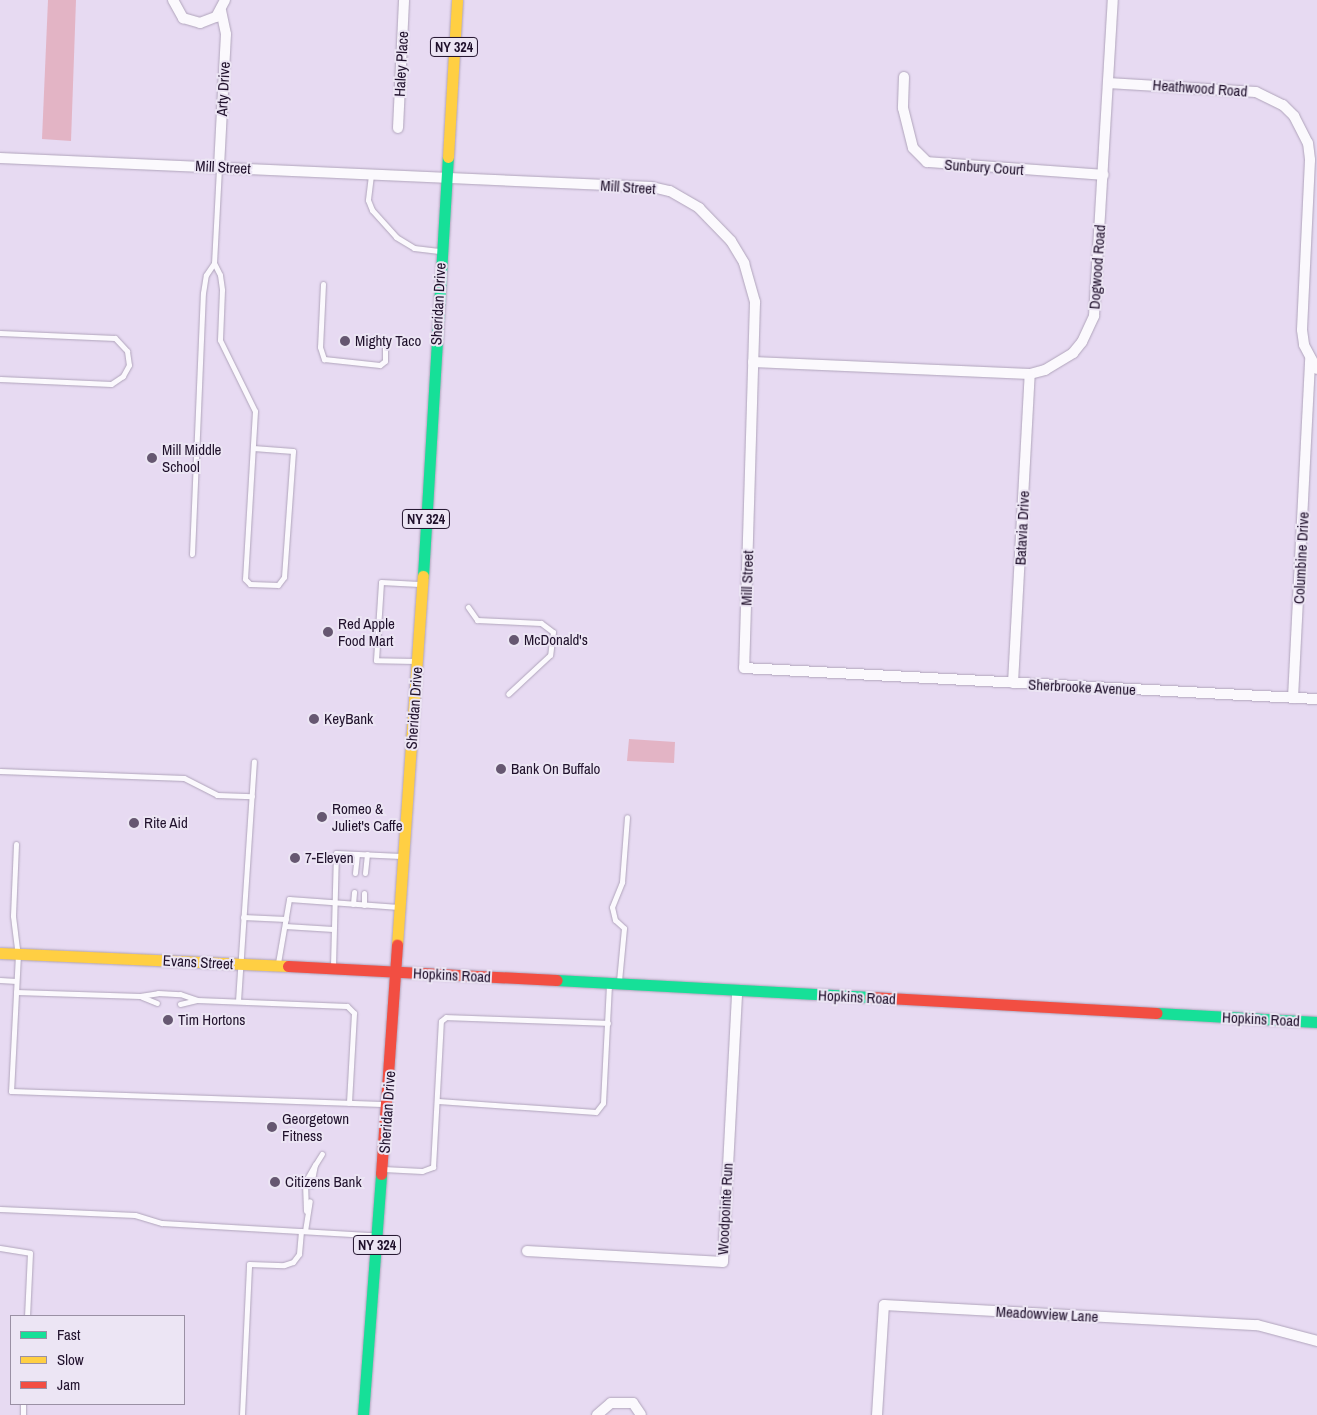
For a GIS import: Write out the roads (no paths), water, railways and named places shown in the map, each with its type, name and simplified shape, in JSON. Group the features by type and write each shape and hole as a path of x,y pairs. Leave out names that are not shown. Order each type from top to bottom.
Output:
{"main road":[{"name":"Sheridan Drive","path":"363,1415 388,1104 457,0"},
{"name":"Evans Street","path":"0,953 396,971"},
{"name":"Hopkins Road","path":"396,971 1317,1022"}],"street":[{"path":"173,0 177,12 191,22 208,22 221,10"},
{"name":"Arty Drive","path":"219,167 226,34 221,10 224,0"},
{"name":"Haley Place","path":"398,128 404,0"},
{"name":"Dogwood Road","path":"753,362 1030,374 1045,370 1066,358 1082,342 1090,330 1094,316 1104,175 1113,0"},
{"name":"Sunbury Court","path":"904,77 903,108 914,148 927,162 1104,175"},
{"name":"Heathwood Road","path":"1108,82 1256,92 1276,101 1294,116 1308,143 1310,160 1302,330 1310,359 1317,369"},
{"name":"Mill Street","path":"0,158 652,187 686,199 720,227 744,263 755,302 744,668 848,673"},
{"name":"Columbine Drive","path":"1293,698 1310,359"},
{"name":"Batavia Drive","path":"1013,683 1030,374"},
{"name":"Sherbrooke Avenue","path":"848,673 1317,699"},
{"name":"Woodpointe Run","path":"527,1251 723,1262 737,990"},
{"name":"Meadowview Lane","path":"877,1415 884,1305 1257,1325 1317,1341"},
{"path":"598,1415 611,1403 632,1403 641,1415"}],"lane":[{"path":"192,554 203,293 206,276 214,264 219,167"},
{"path":"372,174 368,200 372,210 396,237 414,248 441,252"},
{"path":"214,264 220,275 222,290 220,340 222,350 254,405 254,448 245,579 250,584 278,585 284,577 293,451 254,448"},
{"path":"323,284 320,347 324,359 380,365 385,361 386,341"},
{"path":"0,333 115,338 127,350 129,364 123,376 111,384 0,379"},
{"path":"417,662 376,660 381,582 422,584"},
{"path":"468,607 477,620 541,624 553,632 550,655 508,694"},
{"path":"238,1001 254,762"},
{"path":"0,770 184,778 218,795 252,796"},
{"path":"438,1101 596,1112 603,1103 608,1023 624,928 615,920 612,907 622,882 627,817"},
{"path":"16,844 13,916 18,954 12,1091 388,1104"},
{"path":"333,968 333,903 336,853 404,856"},
{"path":"355,873 357,854"},
{"path":"365,873 367,854"},
{"path":"353,904 354,892"},
{"path":"364,893 364,905"},
{"path":"278,966 290,900 400,907"},
{"path":"243,917 286,919"},
{"path":"285,926 333,929"},
{"path":"0,980 16,981"},
{"path":"16,992 140,996 180,994 197,1000"},
{"path":"140,996 157,1003"},
{"path":"180,1004 197,1000 351,1008 354,1013 349,1103"},
{"path":"382,1169 422,1171 433,1167 441,1021 446,1017 608,1023"},
{"path":"242,1415 250,1264 284,1265 293,1262 299,1254 306,1211 305,1182 322,1154"},
{"path":"311,1185 315,1165"},
{"path":"306,1211 310,1201"},
{"path":"0,1209 135,1215 162,1223 378,1235"},
{"path":"0,1248 30,1253 27,1315"}],"place":[{"name":"Mighty Taco","path":"345,341"},
{"name":"Mill Middle School","path":"152,458"},
{"name":"Red Apple Food Mart","path":"328,632"},
{"name":"McDonald's","path":"514,640"},
{"name":"KeyBank","path":"314,719"},
{"name":"Bank On Buffalo","path":"501,769"},
{"name":"Romeo & Juliet's Caffe","path":"322,817"},
{"name":"Rite Aid","path":"134,823"},
{"name":"7-Eleven","path":"295,858"},
{"name":"Tim Hortons","path":"168,1020"},
{"name":"Georgetown Fitness","path":"272,1127"},
{"name":"Citizens Bank","path":"275,1182"}]}
